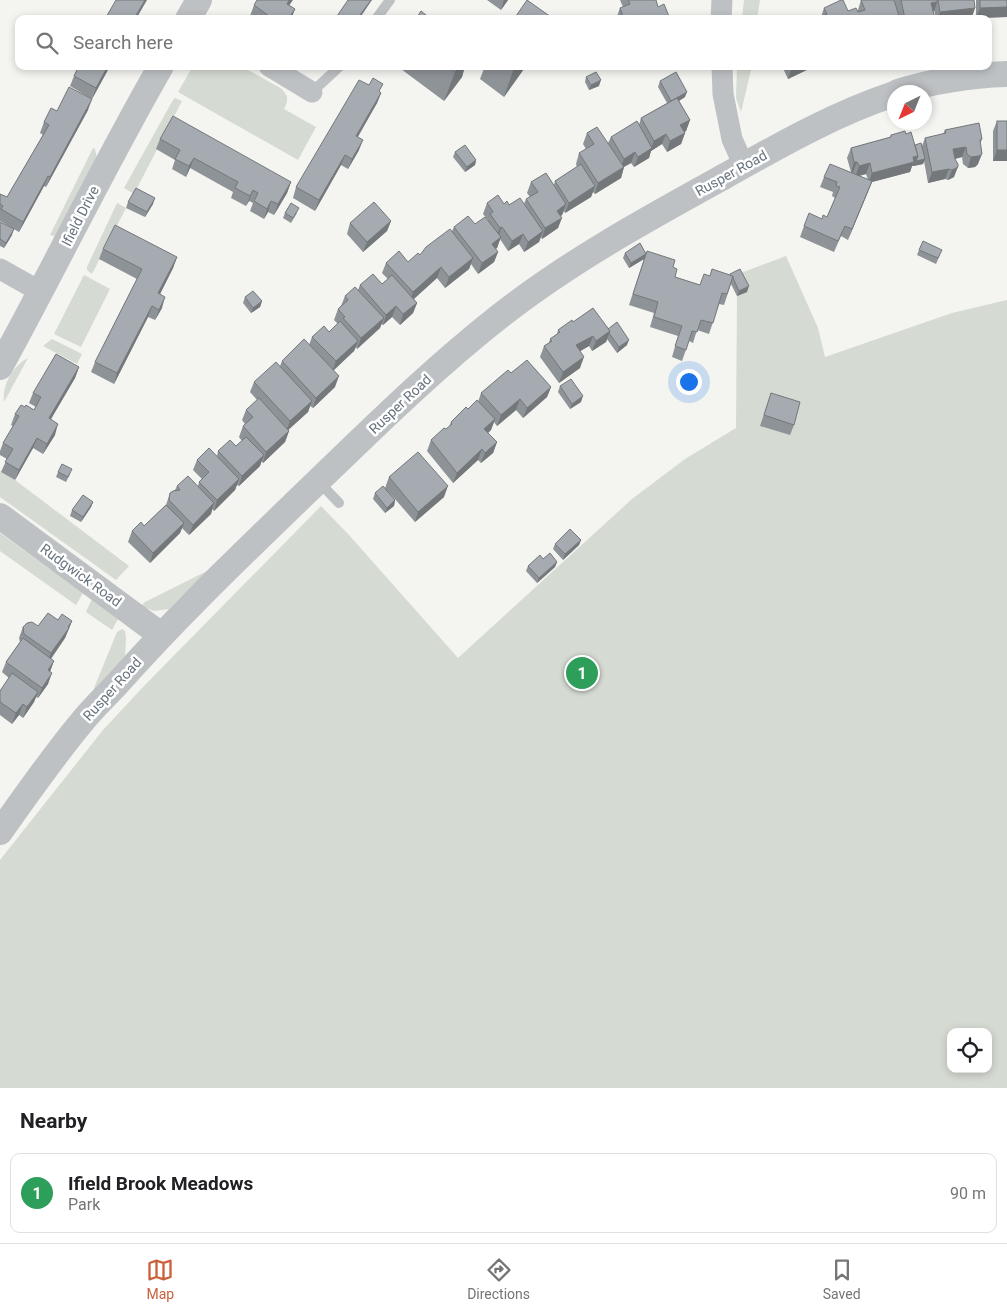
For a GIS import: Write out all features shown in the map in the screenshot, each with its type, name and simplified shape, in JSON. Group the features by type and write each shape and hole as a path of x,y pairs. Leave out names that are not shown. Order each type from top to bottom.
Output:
{"street":[{"path":"190,15 199,0"},
{"path":"721,15 722,0"},
{"name":"Ifield Drive","path":"0,367 107,163 159,70"},
{"path":"276,70 312,92"},
{"path":"722,70 723,94 732,139 744,166"},
{"path":"926,85 980,76 1007,74"},
{"name":"Rusper Road","path":"0,832 83,720 161,635 319,481 454,354 534,291 593,251 825,121 887,96"},
{"path":"0,269 41,292"},
{"name":"Rudgwick Road","path":"0,516 161,635"}],"lane":[{"path":"379,15 390,0"},
{"path":"312,92 336,70"},
{"path":"319,481 339,503"}],"shaded area":[{"path":"744,0 760,0 758,15 742,15"},
{"path":"191,70 248,70 282,89 287,96 284,109 316,127 298,160 178,92"},
{"path":"737,70 751,70 741,112 736,98"},
{"path":"175,98 182,101 134,194 124,188"},
{"path":"93,148 97,158 57,237 50,235"},
{"path":"117,203 126,208 92,274 87,270 87,267"},
{"path":"786,256 818,328 825,357 952,313 1007,300 1007,1088 0,1088 0,860 103,730 143,687 321,506 458,658 632,499 685,459 736,428 737,296 747,291 738,274"},
{"path":"84,275 110,289 81,347 54,334"},
{"path":"52,339 82,354 77,364 43,346"},
{"path":"28,358 4,402 5,389 10,376"},
{"path":"0,471 15,480 129,566 116,580 0,497"},
{"path":"0,533 83,593 76,605 0,551"},
{"path":"209,570 169,609 154,611 141,606 145,602"},
{"path":"92,599 118,619 112,630 86,612"},
{"path":"122,629 125,631 126,638 125,656 94,692 117,632"}],"building":[{"path":"116,0 145,0 136,15 107,15"},
{"path":"257,0 289,0 287,4 295,9 291,15 268,15 254,5"},
{"path":"348,0 371,0 360,15 338,15"},
{"path":"527,0 548,15 517,15"},
{"path":"628,0 656,0 658,7 664,4 668,15 623,15 620,8 630,4"},
{"path":"843,0 848,11 856,8 858,12 865,10 861,0 894,0 899,15 825,15 827,14 824,8"},
{"path":"901,0 937,0 937,2 931,3 934,15 904,15"},
{"path":"938,0 974,0 975,8 940,12"},
{"path":"980,0 1007,0 1007,7 980,8"},
{"path":"77,70 106,70 96,88 74,76"},
{"path":"596,72 601,80 591,85 586,77"},
{"path":"676,72 687,92 671,101 660,81"},
{"path":"373,78 383,84 379,91 381,93 356,136 363,140 352,159 345,155 319,200 296,187 359,80 369,85"},
{"path":"69,87 92,99 50,177 48,176 23,222 1,209 3,206 0,204 0,194 7,197 49,125 44,122 51,108 57,111"},
{"path":"677,98 690,120 680,125 685,133 670,141 666,134 654,141 641,118"},
{"path":"173,116 291,182 278,204 271,201 267,209 254,201 258,193 253,190 250,196 235,188 238,182 194,158 189,166 175,159 180,150 160,139"},
{"path":"637,121 652,148 638,157 635,152 624,159 611,137"},
{"path":"997,121 1007,121 1007,150 997,150"},
{"path":"979,123 982,154 971,157 967,154 966,147 953,149 958,167 952,170 932,172 925,138 946,133 945,130"},
{"path":"597,127 624,167 598,183 579,153 594,144 587,133"},
{"path":"905,131 906,134 911,132 918,156 913,157 914,162 872,173 870,163 859,166 857,162 854,162 851,148 891,137 891,135"},
{"path":"921,143 925,159 916,161 918,156 915,145"},
{"path":"465,145 476,160 467,167 455,152"},
{"path":"581,164 595,186 569,203 555,181"},
{"path":"830,164 872,181 852,229 845,226 838,241 804,226 809,213 822,219 823,215 827,217 840,187 836,186 837,182 824,177"},
{"path":"546,173 566,204 557,211 562,218 545,228 526,199 538,192 531,182"},
{"path":"136,188 155,198 147,212 128,202"},
{"path":"498,195 504,204 507,201 509,205 520,198 543,231 528,242 523,234 512,241 490,214 493,212 487,203"},
{"path":"374,202 391,221 367,242 350,223"},
{"path":"291,203 299,208 293,218 285,213"},
{"path":"468,216 475,224 485,217 501,237 492,244 498,252 482,263 454,227"},
{"path":"0,222 14,229 6,243 0,239"},
{"path":"115,225 177,257 158,293 165,297 159,310 152,306 117,373 95,362 142,269 103,249"},
{"path":"450,229 473,258 449,277 441,267 413,292 386,263 399,251 408,262 418,253 420,255 426,247"},
{"path":"923,241 942,250 938,258 919,250"},
{"path":"640,243 646,254 631,263 625,253"},
{"path":"647,251 675,260 673,267 677,269 675,277 700,285 704,274 710,276 712,269 733,276 727,294 722,293 713,323 701,320 697,332 692,331 686,350 675,346 682,326 654,317 658,302 633,294"},
{"path":"740,269 749,286 739,291 733,276 730,274"},
{"path":"373,274 382,284 392,275 417,303 403,314 396,306 386,315 360,285"},
{"path":"355,287 384,318 361,338 343,318 345,317 338,309 348,300 345,296"},
{"path":"253,291 262,301 253,308 245,297"},
{"path":"593,308 610,331 596,341 593,336 576,345 584,357 563,372 544,346 552,341 550,339 560,332 558,330"},
{"path":"340,321 358,341 336,361 312,337 324,326 329,332"},
{"path":"617,322 629,340 619,347 608,329"},
{"path":"304,339 339,376 316,398 282,361"},
{"path":"56,354 79,367 49,418 58,424 47,444 37,438 19,470 5,462 13,449 3,443 19,416 15,414 21,405 25,407 26,405 34,410 41,397 33,393"},
{"path":"527,360 551,387 527,408 520,399 501,415 481,393 508,370 511,373"},
{"path":"276,362 312,401 290,421 254,382"},
{"path":"571,379 583,396 572,404 560,386"},
{"path":"771,393 800,402 794,425 764,415"},
{"path":"259,398 289,431 266,452 243,426 253,417 246,410"},
{"path":"477,400 495,419 484,429 497,442 485,453 482,449 457,473 431,440 444,428 446,429 452,424 451,422 466,407 468,409"},
{"path":"246,437 264,455 242,476 218,451 230,440 236,446"},
{"path":"209,448 239,479 217,500 199,482 209,472 197,460"},
{"path":"418,452 448,486 418,512 389,477"},
{"path":"62,464 72,469 68,477 58,472"},
{"path":"188,476 214,503 193,525 169,500 170,493 180,490 177,486"},
{"path":"383,486 395,500 387,508 375,493"},
{"path":"83,495 93,502 83,517 72,510"},
{"path":"166,505 184,523 153,553 132,531 141,522 144,526"},
{"path":"570,529 581,540 565,554 555,544"},
{"path":"550,553 557,562 539,578 528,566 540,555 543,559"},
{"path":"48,613 58,620 62,614 72,621 51,653 24,634 23,627 27,623 32,622 38,626"},
{"path":"23,638 54,661 48,670 52,673 42,688 6,662"},
{"path":"12,673 38,692 27,707 23,704 16,713 0,702 0,691"}],"place":[{"name":"Ifield Brook Meadows","path":"582,673"}]}
